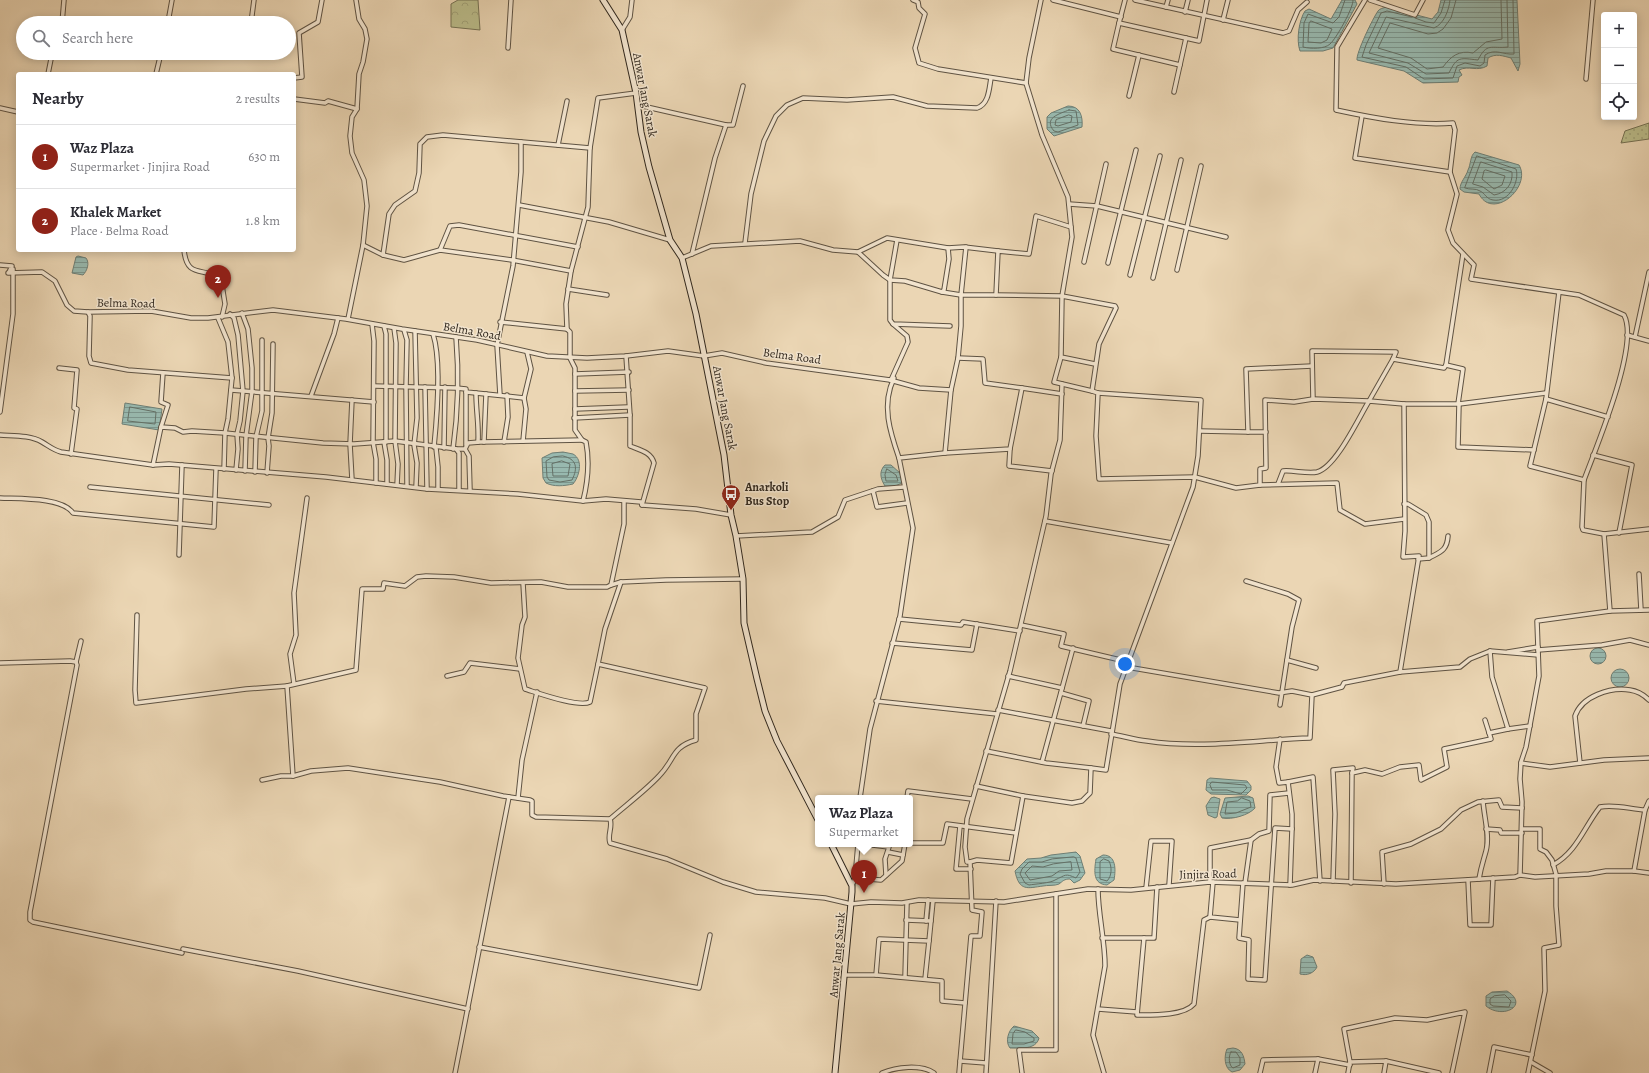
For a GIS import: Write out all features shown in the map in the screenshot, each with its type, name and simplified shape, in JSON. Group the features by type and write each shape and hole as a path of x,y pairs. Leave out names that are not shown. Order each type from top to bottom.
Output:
{"main road":[{"name":"Anwar Jang Sarak","path":"603,0 622,30 636,93 649,167 670,240 682,258 696,314 724,456 731,515 743,579 744,623 765,711 777,741 815,814"},
{"name":"Anwar Jang Sarak","path":"832,847 852,886 845,975 834,1073"}],"street":[{"path":"63,16 64,0"},
{"path":"169,16 172,0"},
{"path":"252,16 254,0"},
{"path":"296,78 302,77 298,35 318,22 322,0"},
{"path":"348,319 363,245 367,206 364,180 352,153 350,124 354,112 357,109 359,74 363,62 367,39 365,29 359,20 356,0"},
{"path":"508,48 512,0"},
{"path":"622,30 630,17 632,0"},
{"path":"912,0 918,2 919,8 925,14 915,48 919,63 938,69 1026,83"},
{"path":"986,750 1042,762 1106,770 1120,684 1193,487 1200,430 1201,400 1098,393 1054,382 1061,358 1062,296 1072,237 1069,204 1061,177 1042,135 1026,83 1030,51 1041,0"},
{"path":"1053,0 1067,2 1121,17"},
{"path":"1125,0 1113,49 1180,65"},
{"path":"1135,0 1147,1 1185,12 1283,33 1289,31 1298,10 1307,1"},
{"path":"1166,7 1168,0"},
{"path":"1185,12 1188,0"},
{"path":"1119,23 1199,41 1207,0"},
{"path":"1223,20 1228,0"},
{"path":"1301,0 1307,1"},
{"path":"1365,0 1338,47 1336,110 1362,116 1415,122 1453,123 1455,130 1450,172 1457,194 1448,230 1453,243 1474,265 1471,279 1579,295 1624,315 1626,320 1627,335 1620,375 1608,417 1584,480 1582,527 1586,531 1604,534 1649,529"},
{"path":"1370,0 1415,15 1423,0"},
{"path":"1586,79 1593,0"},
{"path":"1174,92 1186,38"},
{"path":"1129,96 1139,55"},
{"path":"48,72 51,60"},
{"path":"156,72 159,60"},
{"path":"745,243 751,194 764,141 776,116 787,105 803,98 847,100 893,97 927,106 976,108 983,106 986,102 991,78"},
{"path":"638,105 726,125 732,125 743,86"},
{"path":"583,501 588,482 588,456 586,442 582,440 575,430 575,374 570,358 570,332 567,329 566,304 571,271 584,217 588,207 590,148 598,98 636,93"},
{"path":"296,99 325,103 328,101 357,109"},
{"path":"558,145 568,101"},
{"path":"0,108 16,112"},
{"path":"1362,116 1355,158 1450,172"},
{"path":"692,254 715,158 726,125"},
{"path":"383,254 389,214 395,205 415,191 419,173 420,144 427,137 443,135 590,148"},
{"path":"500,395 497,345 500,322 508,294 513,266 512,260 519,205 521,142"},
{"path":"1108,263 1136,150"},
{"path":"1130,274 1160,156"},
{"path":"1153,278 1181,160"},
{"path":"1084,262 1106,164"},
{"path":"1177,270 1201,166"},
{"path":"1069,204 1097,206 1226,237"},
{"path":"519,205 584,217 670,240"},
{"path":"682,258 711,246 800,241 833,250 858,252 887,238 948,248 966,247 1029,254 1036,216 1071,227"},
{"path":"440,250 450,226 467,225 515,236 578,247"},
{"path":"890,380 908,342 908,336 893,324 889,317 890,280 897,240"},
{"path":"363,245 383,254 404,260 440,250 512,260 571,271"},
{"path":"945,453 951,390 958,358 961,326 961,295 966,247"},
{"path":"942,292 947,279 948,248"},
{"path":"996,295 998,250"},
{"path":"184,252 186,263 194,270 218,276 222,279 225,304 220,317 228,342 232,378 225,433 224,469"},
{"path":"858,252 890,280 905,281 942,292 961,295 1062,296 1115,306 1113,314 1099,344 1092,391"},
{"path":"1446,365 1463,254"},
{"path":"0,265 12,266 8,273"},
{"path":"0,412 13,314 13,269 8,273"},
{"name":"Belma Road","path":"8,273 42,272 55,281 67,305 74,311 151,311 191,318 220,317 230,314 273,310 348,319 404,330 456,337 527,352 570,358 626,356 668,351 704,356 722,354 766,363 890,380 919,388 951,390"},
{"path":"1635,337 1649,272"},
{"path":"568,289 607,295"},
{"path":"1559,292 1546,399 1530,466 1584,480"},
{"path":"88,312 90,316 89,356 91,363 128,370 232,378"},
{"path":"242,313 248,328 252,392 246,436 246,471"},
{"path":"230,314 234,318 238,335 243,391 237,434 238,449 236,470"},
{"path":"310,396 328,353 338,318"},
{"path":"500,322 567,329"},
{"path":"372,324 374,341 373,442 376,459 376,483"},
{"path":"893,324 950,326"},
{"path":"384,326 386,334 385,442 387,484"},
{"path":"394,328 396,343 397,386 395,441 398,464 397,485"},
{"path":"404,330 406,340 407,422 405,443 407,486"},
{"path":"415,331 417,347 414,444 417,463 416,487"},
{"path":"433,334 436,344 437,387 435,448 438,467 438,489"},
{"path":"1627,335 1649,341"},
{"path":"454,449 458,359 456,337"},
{"path":"255,472 256,437 259,432 262,411 262,340"},
{"path":"267,473 269,446 268,438 272,413 274,344"},
{"path":"1278,484 1283,471 1315,472 1327,466 1339,452 1396,352 1312,351 1313,399"},
{"path":"523,441 526,409 524,398 531,369 527,352"},
{"path":"626,356 629,390 628,407 630,415 630,446 648,453 652,457 654,463 642,505"},
{"path":"958,358 984,359 985,383 1062,394"},
{"path":"1061,358 1095,364"},
{"path":"1392,359 1435,367 1444,368 1446,365 1463,369 1458,404 1458,447 1534,450"},
{"path":"1248,432 1246,369 1312,366"},
{"path":"59,368 77,370 74,408 78,409 71,454"},
{"path":"575,374 628,372"},
{"path":"153,465 161,426 168,405 161,402 163,373"},
{"path":"860,795 870,729 876,701 899,619 913,528 899,458 887,417 888,392 894,378 890,380"},
{"path":"959,1073 971,936 980,936 982,912 972,910 971,869 970,862 967,862 965,847 966,827 972,799 1020,631 1045,521 1052,471 1060,440 1062,384"},
{"path":"374,386 466,389 466,447 469,456 470,490"},
{"path":"425,387 427,488"},
{"path":"444,448 445,388"},
{"path":"1022,388 1010,449 1009,466 1052,471"},
{"path":"231,390 272,392 374,402"},
{"path":"575,392 629,390"},
{"path":"466,392 507,395 524,398"},
{"path":"476,393 479,421 478,442"},
{"path":"1098,393 1096,436 1099,479 1195,477 1236,488 1278,484 1337,483 1340,510 1365,524 1404,519"},
{"path":"1260,485 1260,469 1266,468 1265,400 1294,402 1313,399 1404,404 1458,404 1546,393"},
{"path":"484,442 486,394"},
{"path":"504,442 508,417 507,395"},
{"path":"1546,399 1608,417"},
{"path":"352,400 350,444 352,480"},
{"path":"1400,672 1419,556 1403,557 1404,404"},
{"path":"575,410 628,407"},
{"path":"574,418 630,415"},
{"path":"161,426 174,428 183,432 192,431 225,433 256,437 350,444 395,441 435,448 454,449 466,447 478,442 582,440"},
{"path":"1200,430 1266,432"},
{"path":"0,434 28,437 42,441 51,449 71,454 153,465 182,465 583,501 606,499 641,502 642,505 696,509 731,515"},
{"path":"454,449 459,452 459,490"},
{"path":"899,458 945,453 1010,449"},
{"path":"1593,455 1632,465 1619,533"},
{"path":"179,555 182,465"},
{"path":"0,498 45,501 65,505 73,513 214,527 216,468"},
{"path":"90,487 269,505"},
{"path":"736,536 812,532 838,517 845,500 873,491 904,487"},
{"path":"873,491 877,506 907,503"},
{"path":"294,684 290,654 296,635 294,593 307,498"},
{"path":"612,585 624,524 624,501"},
{"path":"1404,504 1408,504 1426,515 1429,532 1429,558"},
{"path":"1045,521 1172,543"},
{"path":"1604,534 1610,611"},
{"path":"1418,559 1429,558 1442,553 1447,544 1448,536"},
{"path":"1639,574 1641,610"},
{"path":"137,615 136,703 246,688 287,686 356,670 362,589 383,589 384,583 405,586 417,577 426,576 454,577 490,583 553,583 568,587 607,587 620,582 726,578 743,579"},
{"path":"1246,581 1288,594 1299,600 1281,692 1280,705"},
{"path":"523,583 525,617 522,625 518,658 525,689 587,704 590,702 605,629 620,582"},
{"path":"1520,875 1522,831 1520,779 1521,764 1530,726 1539,676 1537,621 1610,611 1649,610"},
{"path":"899,619 961,626 963,622 1020,631"},
{"path":"892,643 972,650 977,624"},
{"path":"1021,625 1064,634 1062,646 1129,662"},
{"path":"1127,667 1281,692 1292,691 1312,695 1342,687 1344,684 1400,672 1460,667 1470,659 1490,651 1505,653 1538,651 1602,645 1625,640 1649,646"},
{"path":"81,641 76,662 77,671 30,912 30,920 33,922 183,951 298,971 468,1008"},
{"path":"1042,762 1072,648"},
{"path":"1490,651 1492,677 1508,729"},
{"path":"1505,653 1538,651"},
{"path":"1287,660 1316,668"},
{"path":"0,662 76,662"},
{"path":"447,676 464,672 470,663 520,669"},
{"path":"262,780 281,776 292,776 311,771 348,768 440,782 532,801 532,815 540,818 610,819 660,776 677,750 685,743 696,740 696,714 705,688 598,664"},
{"path":"1008,676 1062,688"},
{"path":"287,686 292,776"},
{"path":"1580,763 1575,716 1578,708 1597,694 1612,690 1631,690 1649,700"},
{"path":"518,798 522,760 537,692"},
{"path":"1061,693 1089,700 1083,726"},
{"path":"876,701 997,712 1053,720 1148,742 1228,743 1310,738 1312,695"},
{"path":"1352,773 1365,770 1382,774 1400,767 1419,765 1421,780 1447,767 1444,749 1492,739 1485,720"},
{"path":"1489,733 1530,726"},
{"path":"1280,739 1277,772 1279,783 1313,777 1320,880"},
{"path":"1521,764 1550,767 1604,760 1649,758"},
{"path":"976,786 1023,796 1072,803 1082,801 1090,793 1091,768"},
{"path":"1333,881 1335,814 1333,770 1353,768 1351,883"},
{"path":"1288,782 1292,829 1290,885"},
{"path":"907,795 908,791 972,799"},
{"path":"1210,917 1212,882 1210,848 1251,840 1259,834 1269,831 1270,795 1290,793"},
{"path":"970,862 978,860 1011,863 1023,796"},
{"path":"455,1073 509,797"},
{"path":"1384,884 1382,852 1411,844 1441,829 1461,810 1478,802 1499,800 1502,807 1522,808"},
{"path":"1479,879 1481,862 1486,852 1486,829 1483,801"},
{"path":"1634,871 1645,810 1649,801"},
{"path":"1553,865 1562,860 1571,852 1600,807 1609,805 1645,810"},
{"name":"Jinjira Road","path":"610,819 612,823 609,841 613,844 667,859 723,882 756,892 825,898 851,904 871,902 907,903 928,900 1004,902 1098,889 1131,890 1169,885 1212,882 1290,885 1320,880 1384,884 1468,880 1520,875 1535,877 1556,874 1634,871 1649,873"},
{"path":"913,843 943,843 948,824 1016,833"},
{"path":"960,826 956,869 971,869"},
{"path":"1251,840 1244,883 1239,938 1249,940 1248,979 1265,980 1276,828 1292,829"},
{"path":"1486,829 1500,830 1501,833 1540,829 1540,849 1546,852 1552,860 1556,874 1556,906 1559,945 1544,948 1544,991 1528,1073"},
{"path":"1146,888 1151,841 1172,840 1169,885"},
{"path":"852,886 855,878 858,847"},
{"path":"886,876 885,859 889,847"},
{"path":"855,878 881,880 902,861 904,847"},
{"path":"888,852 903,855"},
{"path":"1468,880 1470,925 1491,925 1493,878"},
{"path":"1102,938 1154,938 1157,887"},
{"path":"1098,889 1098,910 1105,966 1093,1035 1104,1073"},
{"path":"1022,1073 1019,1050 1056,1050 1056,894"},
{"path":"926,921 928,900"},
{"path":"925,979 933,900"},
{"path":"986,1073 996,901"},
{"path":"905,977 907,903"},
{"path":"1098,1009 1137,1012 1137,1015 1158,1015 1190,1009 1194,1004 1204,920 1210,917 1240,920"},
{"path":"906,920 931,921"},
{"path":"479,947 699,988 710,935"},
{"path":"876,975 879,939 906,938 929,941"},
{"path":"1137,1012 1144,938"},
{"path":"845,975 876,975 942,981 942,1002 965,1003"},
{"path":"1348,1073 1350,1063 1344,1029 1395,1018 1427,1020 1465,1012 1452,1073"},
{"path":"1489,1073 1494,1047 1532,1055"},
{"path":"1315,1073 1318,1059"},
{"path":"1260,1073 1262,1060 1318,1059 1350,1063 1386,1061 1439,1073"},
{"path":"960,1061 986,1063"},
{"path":"1384,1073 1386,1061"},
{"path":"1531,1062 1550,1073"},
{"path":"882,1073 899,1068 929,1070 934,1073"},
{"path":"1417,1073 1418,1068"}],"green space":[{"path":"458,0 478,0 480,30 451,27 451,4"},
{"path":"1649,123 1649,139 1621,143 1625,131"}],"water":[{"path":"1342,0 1355,0 1357,4 1333,48 1323,51 1300,51 1298,41 1299,30 1305,11 1309,9 1331,19"},
{"path":"1441,0 1517,0 1520,64 1518,71 1511,58 1500,55 1488,58 1487,66 1483,68 1466,68 1459,70 1462,75 1459,77 1458,82 1423,83 1404,71 1357,60 1359,50 1365,36 1379,10 1386,7 1432,19 1438,12"},
{"path":"1068,106 1072,106 1080,112 1082,127 1054,136 1047,129 1047,117 1051,113"},
{"path":"1475,152 1519,165 1522,174 1520,183 1516,191 1509,198 1493,204 1485,201 1479,194 1464,192 1460,189 1469,168 1472,156"},
{"path":"76,257 86,258 88,262 87,269 83,275 72,273"},
{"path":"125,403 162,409 159,430 122,424"},
{"path":"563,452 573,454 578,460 579,473 575,481 573,484 563,486 556,486 546,483 543,478 542,458 552,453"},
{"path":"885,465 891,465 900,473 902,483 895,486 885,486 881,475"},
{"path":"1598,648 1605,653 1606,656 1601,663 1598,664 1591,659 1590,656 1595,649"},
{"path":"1620,669 1626,672 1629,678 1626,684 1620,687 1614,684 1611,678 1614,672"},
{"path":"1210,778 1247,781 1251,786 1251,790 1246,795 1211,794 1206,790 1207,780"},
{"path":"1248,796 1253,798 1255,808 1252,811 1235,818 1222,818 1220,814 1225,798"},
{"path":"1214,797 1220,799 1217,817 1215,818 1208,815 1206,806 1211,798"},
{"path":"1076,852 1080,856 1085,873 1080,880 1074,883 1068,879 1057,885 1029,888 1022,886 1017,878 1015,871 1027,859"},
{"path":"1103,855 1110,857 1113,860 1115,867 1114,880 1107,885 1102,884 1097,880 1095,873 1096,859"},
{"path":"1307,955 1313,957 1317,967 1310,974 1300,974 1301,959"},
{"path":"1507,991 1516,1001 1515,1006 1512,1009 1500,1012 1486,1006 1486,996 1492,992"},
{"path":"1014,1026 1032,1031 1039,1038 1035,1045 1027,1048 1010,1048 1008,1046 1008,1037"},
{"path":"1233,1048 1242,1053 1245,1064 1240,1070 1232,1072 1227,1068 1225,1055 1227,1049"}],"place":[{"name":"Khalek Market","path":"218,298"},
{"name":"Anarkoli Bus Stop","path":"731,511"},
{"name":"Waz Plaza","path":"864,893"}]}
